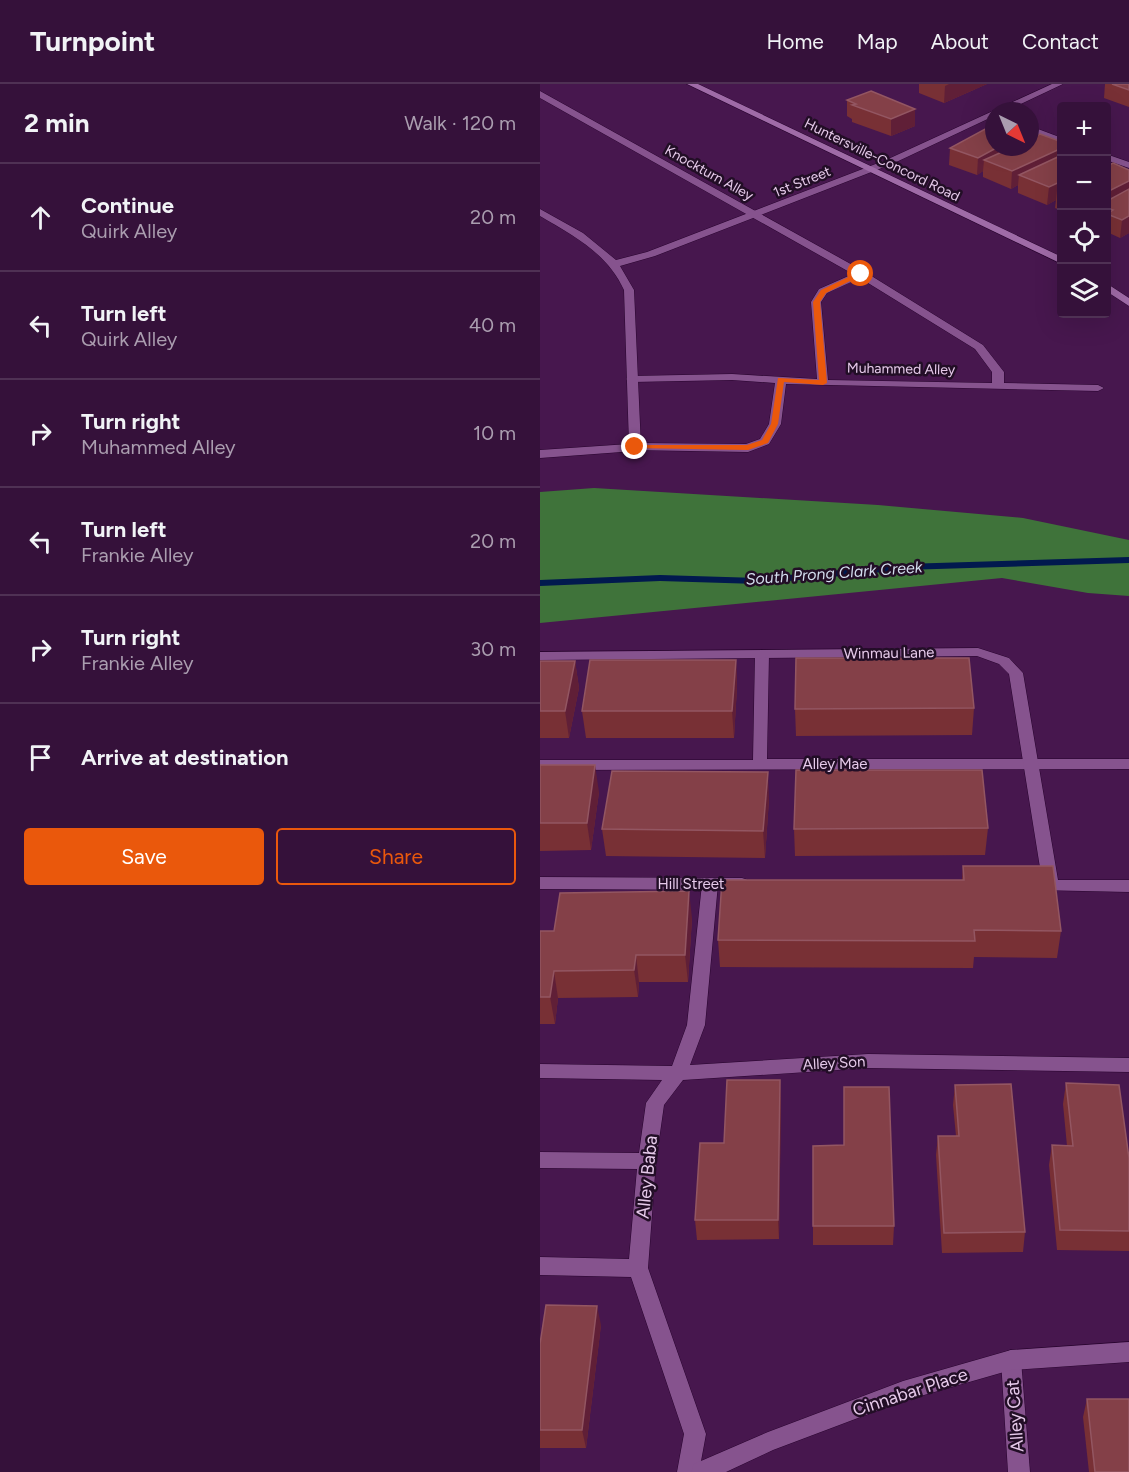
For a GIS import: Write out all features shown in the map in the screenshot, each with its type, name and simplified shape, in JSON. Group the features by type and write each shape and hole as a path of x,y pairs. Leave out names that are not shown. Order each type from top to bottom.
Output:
{"main road":[{"name":"Huntersville-Concord Road","path":"691,84 1057,259"},
{"path":"1111,289 1129,303"}],"street":[{"name":"1st Street","path":"1020,102 1059,84"},
{"name":"Knockturn Alley","path":"540,94 861,274 979,347 998,372 998,386"},
{"name":"1st Street","path":"615,264 651,255 868,170 985,118"},
{"path":"1039,132 1057,139"},
{"path":"1111,158 1129,165"},
{"path":"540,212 600,248 624,276 629,290 635,447"},
{"path":"823,383 816,302 823,291 861,274"},
{"name":"Muhammed Alley","path":"632,379 678,377 781,379 823,383 1098,388"},
{"path":"540,454 635,447 748,448 765,441 775,424 781,379"},
{"name":"Winmau Lane","path":"540,656 978,652 1004,661 1016,673 1051,886"},
{"path":"760,764 762,654"},
{"name":"Alley Mae","path":"540,765 1129,764"},
{"name":"Hill Street","path":"540,883 757,884"},
{"name":"Alley Baba","path":"688,1472 695,1434 638,1268 647,1161 655,1103 678,1072 696,1025 710,884"},
{"path":"1027,885 1129,886"},
{"name":"Alley Son","path":"540,1071 678,1072 868,1061 1129,1065"},
{"path":"540,1160 647,1161"},
{"path":"540,1266 638,1268"},
{"name":"Cinnabar Place","path":"702,1472 768,1442 903,1391 1011,1360 1129,1352"},
{"name":"Alley Cat","path":"1011,1360 1019,1472"}],"green space":[{"path":"594,488 878,505 1023,518 1129,540 1129,596 1088,593 1002,578 540,623 540,492"}],"building":[{"path":"1112,84 1129,84 1129,90"},
{"path":"871,91 915,109 891,119 852,105 856,104 847,100"},
{"path":"985,129 985,154 978,158 950,148"},
{"path":"1039,134 1057,140 1057,150 1012,171 984,160 993,156 1039,156"},
{"path":"1057,157 1057,183 1049,187 1019,175"},
{"path":"1111,164 1129,170 1129,181 1111,190"},
{"path":"1129,189 1129,216 1122,220 1111,216 1113,210 1111,209 1111,199"},
{"path":"796,658 969,658 974,708 795,709"},
{"path":"590,660 736,660 732,711 582,711"},
{"path":"540,661 575,661 565,711 540,711"},
{"path":"540,765 595,765 587,823 540,823"},
{"path":"796,770 982,770 988,828 794,829"},
{"path":"612,771 768,772 763,831 602,829"},
{"path":"963,866 1053,866 1061,931 974,930 975,941 718,940 722,880 964,880"},
{"path":"689,891 685,955 636,955 634,970 554,971 550,997 540,997 540,931 554,931 560,893"},
{"path":"727,1080 780,1080 778,1220 695,1220 700,1143 724,1143"},
{"path":"1066,1083 1119,1085 1129,1158 1129,1231 1060,1230 1052,1145 1073,1146"},
{"path":"1011,1084 1025,1232 944,1233 938,1136 959,1136 955,1085"},
{"path":"844,1087 889,1087 894,1226 813,1226 813,1146 844,1145"},
{"path":"546,1305 597,1306 582,1430 540,1430 540,1344"},
{"path":"1087,1399 1129,1399 1129,1472 1095,1472"}],"waterway":[{"name":"South Prong Clark Creek","path":"540,583 660,578 758,581 904,567 1129,560"}],"route":[{"path":"635,447 748,448 765,441 775,424 781,379 823,383 816,302 823,291 861,274"}]}
